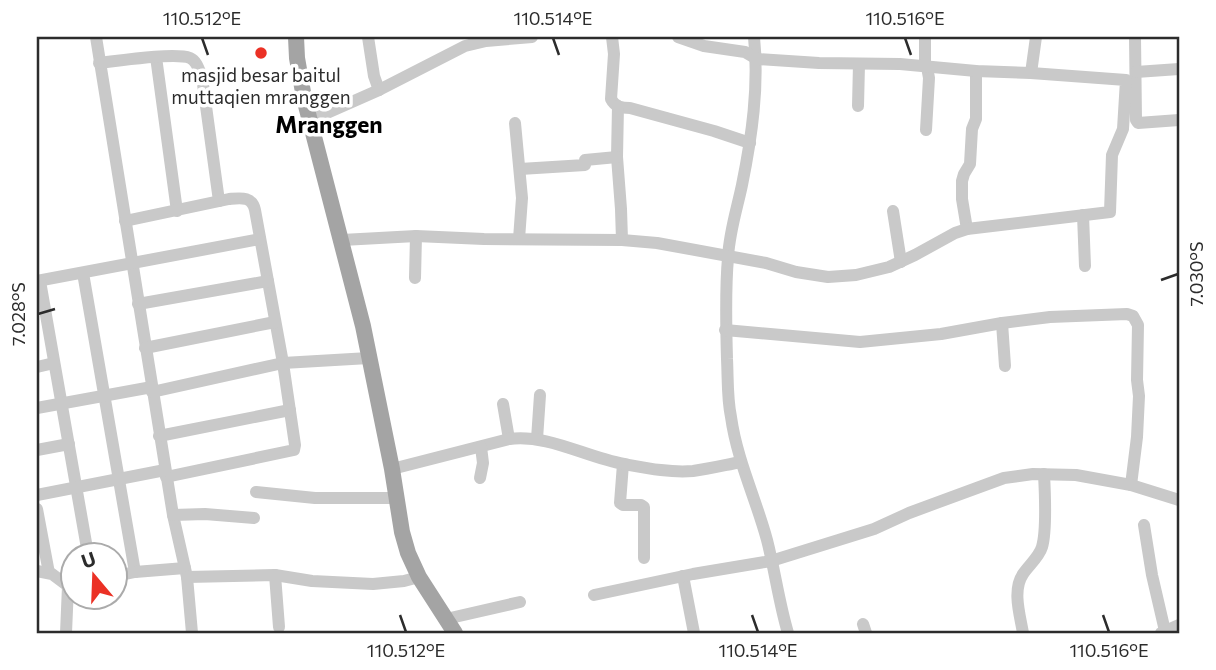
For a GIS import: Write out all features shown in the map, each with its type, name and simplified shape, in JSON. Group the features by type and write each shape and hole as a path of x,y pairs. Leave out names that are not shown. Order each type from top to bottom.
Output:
{"main road":[{"path":"296,37 304,98 342,240 369,358 405,543 419,577 455,633"}],"street":[{"path":"96,37 159,436 186,573 192,633"},
{"path":"368,37 379,90"},
{"path":"310,120 379,90 465,41 533,37"},
{"path":"612,37 613,103 750,142"},
{"path":"342,240 416,236 622,240 657,243 828,277 874,271 967,229 1110,212 1112,155 1123,129 1126,80 900,64 757,59 745,52 704,46 678,37"},
{"path":"754,37 757,59 755,100 750,142 727,257 725,330 730,417 741,462 768,542 788,633"},
{"path":"925,37 929,78 926,130"},
{"path":"1031,73 1036,37"},
{"path":"1135,37 1135,116 1138,123 1179,120"},
{"path":"99,63 156,57 191,58 197,64 202,76 219,201"},
{"path":"156,57 177,211"},
{"path":"858,106 859,64"},
{"path":"1136,72 1179,69"},
{"path":"967,229 962,181 970,164 972,129 977,110 976,71"},
{"path":"618,106 617,157 622,240"},
{"path":"515,123 522,198 519,239"},
{"path":"520,169 585,165 584,160 617,157"},
{"path":"37,495 294,450 283,363 253,203 240,198 125,221"},
{"path":"893,211 901,261"},
{"path":"1083,215 1085,266"},
{"path":"415,278 416,236"},
{"path":"85,540 54,363 42,322 38,281 260,239"},
{"path":"83,273 135,572"},
{"path":"138,304 268,281"},
{"path":"725,330 860,342 941,334 1050,317 1128,314 1138,325 1139,396 1131,485"},
{"path":"145,348 275,322"},
{"path":"1002,323 1005,366"},
{"path":"37,408 283,363 369,358"},
{"path":"37,366 54,363"},
{"path":"537,439 540,395"},
{"path":"503,404 509,439"},
{"path":"159,436 290,410"},
{"path":"392,469 524,437 622,464 673,471 693,471 741,462"},
{"path":"37,450 69,444"},
{"path":"480,478 483,463 481,447"},
{"path":"622,464 620,503 639,504 644,508 644,558"},
{"path":"594,595 771,561 874,529 909,513 1004,478 1033,474 1076,475 1131,485 1179,500"},
{"path":"1023,633 1018,582 1039,555 1042,546 1044,474"},
{"path":"256,492 315,498 397,498"},
{"path":"37,509 43,572 60,580"},
{"path":"173,515 205,514 254,518"},
{"path":"1144,525 1163,632 1179,625"},
{"path":"130,573 275,575 312,581 373,584 419,577"},
{"path":"275,575 279,627"},
{"path":"683,576 694,633"},
{"path":"446,619 520,602"},
{"path":"65,633 68,610"}],"place":[{"name":"masjid besar baitul muttaqien mranggen","path":"261,53"}],"district":[{"name":"Mranggen","path":"329,125"}]}
